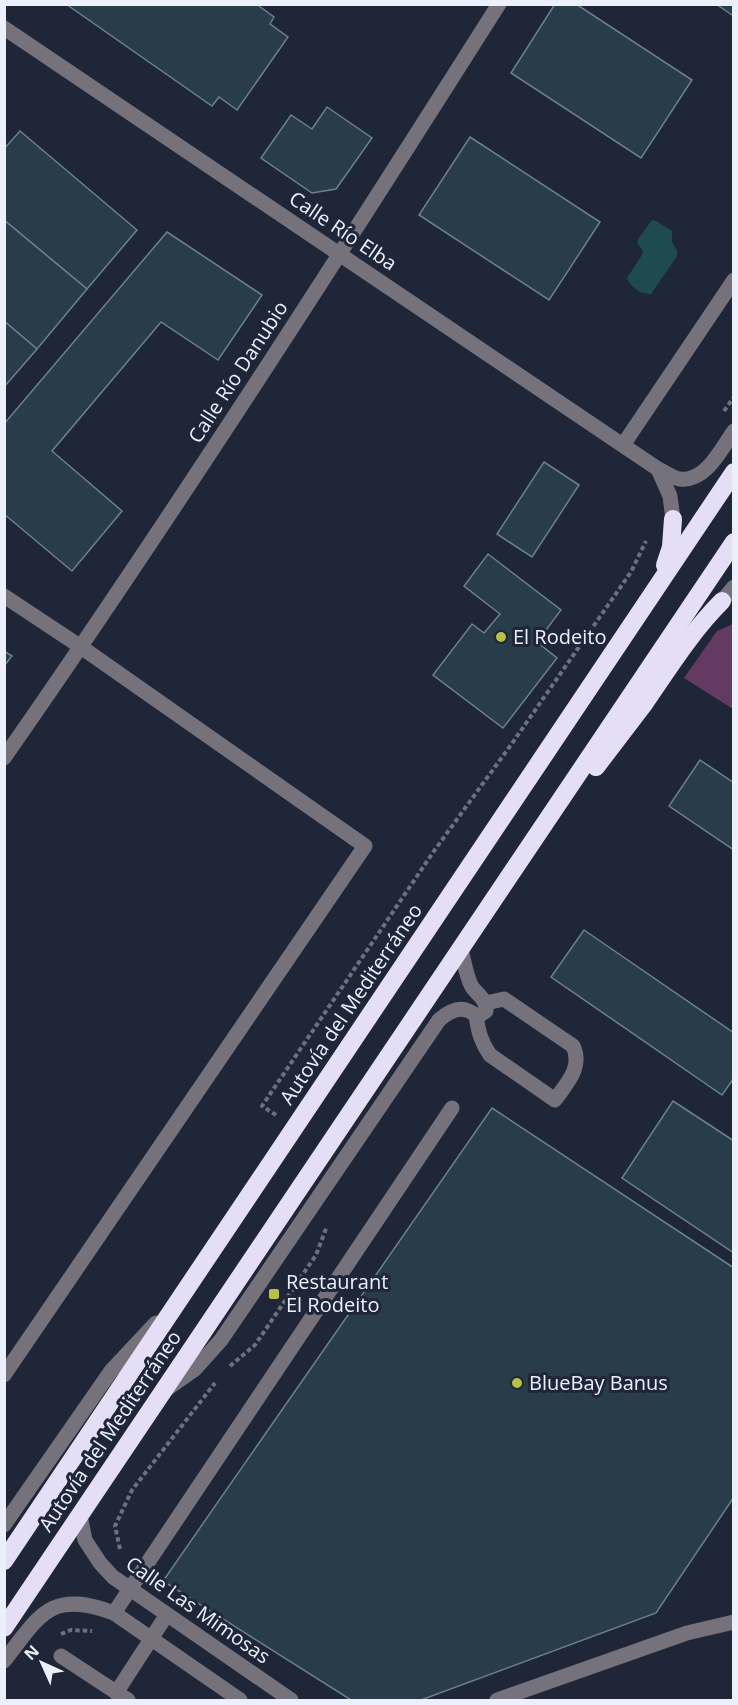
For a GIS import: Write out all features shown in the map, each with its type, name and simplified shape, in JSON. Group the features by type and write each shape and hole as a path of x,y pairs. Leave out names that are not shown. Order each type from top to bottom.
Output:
{"highway":[{"name":"Autovía del Mediterráneo","path":"4,1561 734,472"},
{"path":"661,581 671,547 673,519"},
{"name":"Autovía del Mediterráneo","path":"4,1628 734,542"},
{"path":"536,836 596,767 701,622 730,595"}],"street":[{"name":"Calle Río Danubio","path":"4,758 81,647 340,254 499,4"},
{"name":"Calle Río Elba","path":"4,28 658,469 678,479 692,478 702,473 734,431"},
{"path":"623,445 734,280"},
{"path":"658,469 670,496 673,519"},
{"path":"4,596 81,647 365,846 4,1375"},
{"path":"165,1390 195,1370 221,1340 439,1020 458,1010 469,1011 476,1015 482,1015 486,1011 486,1003 469,980 460,949"},
{"path":"476,1015 483,1045 490,1055 555,1100 576,1068 577,1053 573,1046 504,999 486,1003"},
{"path":"114,1613 452,1108"},
{"path":"4,1525 111,1371 185,1293"},
{"name":"Calle Las Mimosas","path":"80,1516 85,1540 100,1563 130,1590 287,1700"},
{"path":"4,1661 40,1616 58,1605 91,1606 114,1613 240,1701"},
{"path":"61,1656 122,1697 150,1638 166,1616"},
{"path":"497,1701 687,1633 734,1623"}],"path":[{"path":"721,415 734,397"},
{"path":"262,1106 434,851 513,742 630,572 650,534"}],"shaded area":[{"path":"652,220 672,231 672,242 677,256 651,294 648,294 640,292 627,278 642,255 643,251 637,243 638,239"},
{"path":"733,624 733,709 684,678 717,631"}],"building":[{"path":"66,4 256,4 274,17 270,24 288,37 237,110 219,97 212,106"},
{"path":"555,4 576,4 692,80 641,158 511,73"},
{"path":"716,4 734,4 734,14 732,15"},
{"path":"327,107 372,138 336,189 312,193 261,158 291,115 312,129"},
{"path":"20,131 137,230 87,289 4,220 4,149"},
{"path":"470,137 600,222 549,300 419,215"},
{"path":"4,220 87,289 37,349 4,321"},
{"path":"167,232 262,295 218,360 161,322 52,451 122,511 72,571 4,514 4,424"},
{"path":"4,321 37,349 4,387"},
{"path":"544,462 579,485 532,557 497,534"},
{"name":"El Rodeito","path":"488,554 561,610 537,642 557,658 503,728 433,675 472,624 484,633 500,614 464,586"},
{"path":"4,651 12,656 4,666"},
{"path":"700,760 734,783 734,850 669,806"},
{"path":"584,930 734,1033 734,1078 722,1095 551,977"},
{"path":"673,1101 734,1141 734,1253 622,1178"},
{"name":"BlueBay Banus","path":"492,1108 734,1268 734,1497 656,1613 421,1700 351,1700 163,1581"}],"place":[{"name":"El Rodeito","path":"501,637"},
{"name":"Restaurant El Rodeito","path":"274,1294"},
{"name":"BlueBay Banus","path":"517,1383"}]}
